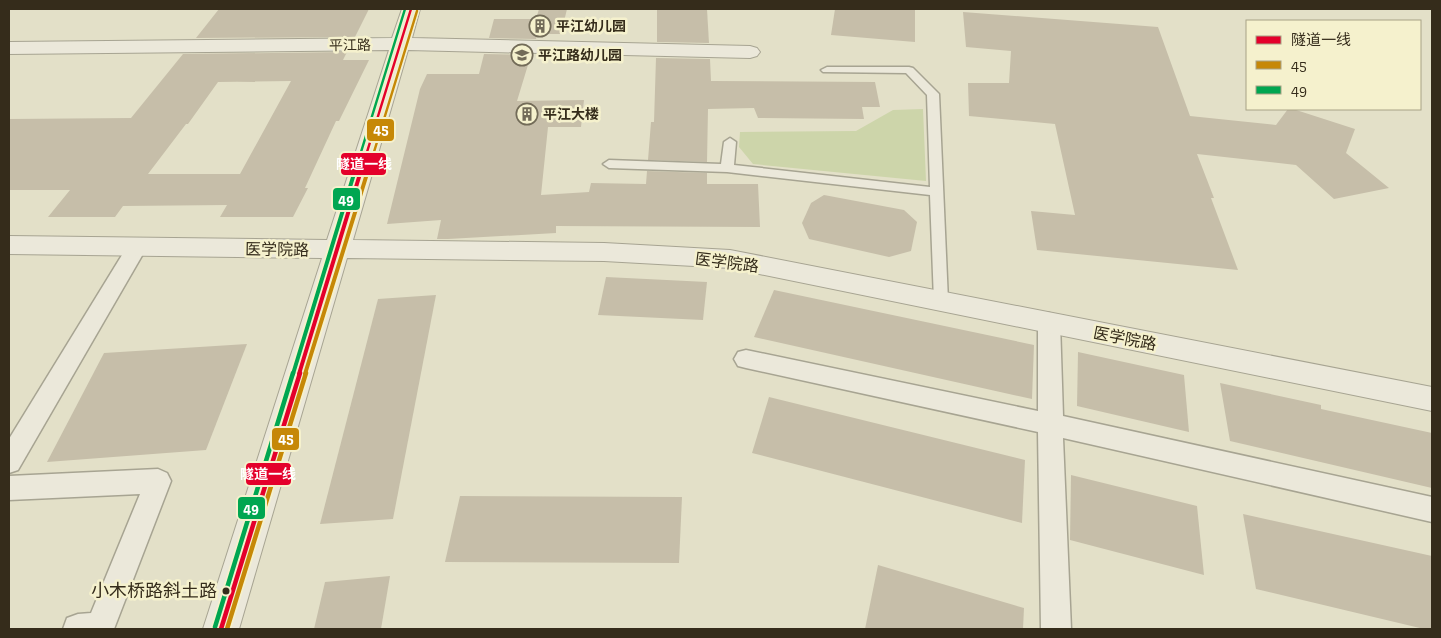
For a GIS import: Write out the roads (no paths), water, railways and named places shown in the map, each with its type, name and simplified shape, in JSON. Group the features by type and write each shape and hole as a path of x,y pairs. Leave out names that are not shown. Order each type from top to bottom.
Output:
{"street":[{"path":"221,629 411,9"},
{"name":"平江路","path":"9,48 400,44 750,52"},
{"name":"医学院路","path":"9,245 604,252 730,259 1432,399"},
{"path":"9,462 137,247"},
{"path":"1049,322 1056,629"},
{"path":"746,359 1050,424 1432,510"},
{"path":"9,488 158,481 100,627 78,629"}],"lane":[{"path":"826,70 909,70 933,94 941,301"},
{"path":"727,168 730,142"},
{"path":"609,164 727,168 938,192"}],"place":[{"name":"平江幼儿园","path":"540,26"},
{"name":"平江路幼儿园","path":"522,55"},
{"name":"平江大楼","path":"527,114"},
{"name":"小木桥路斜土路","path":"226,591"}]}
